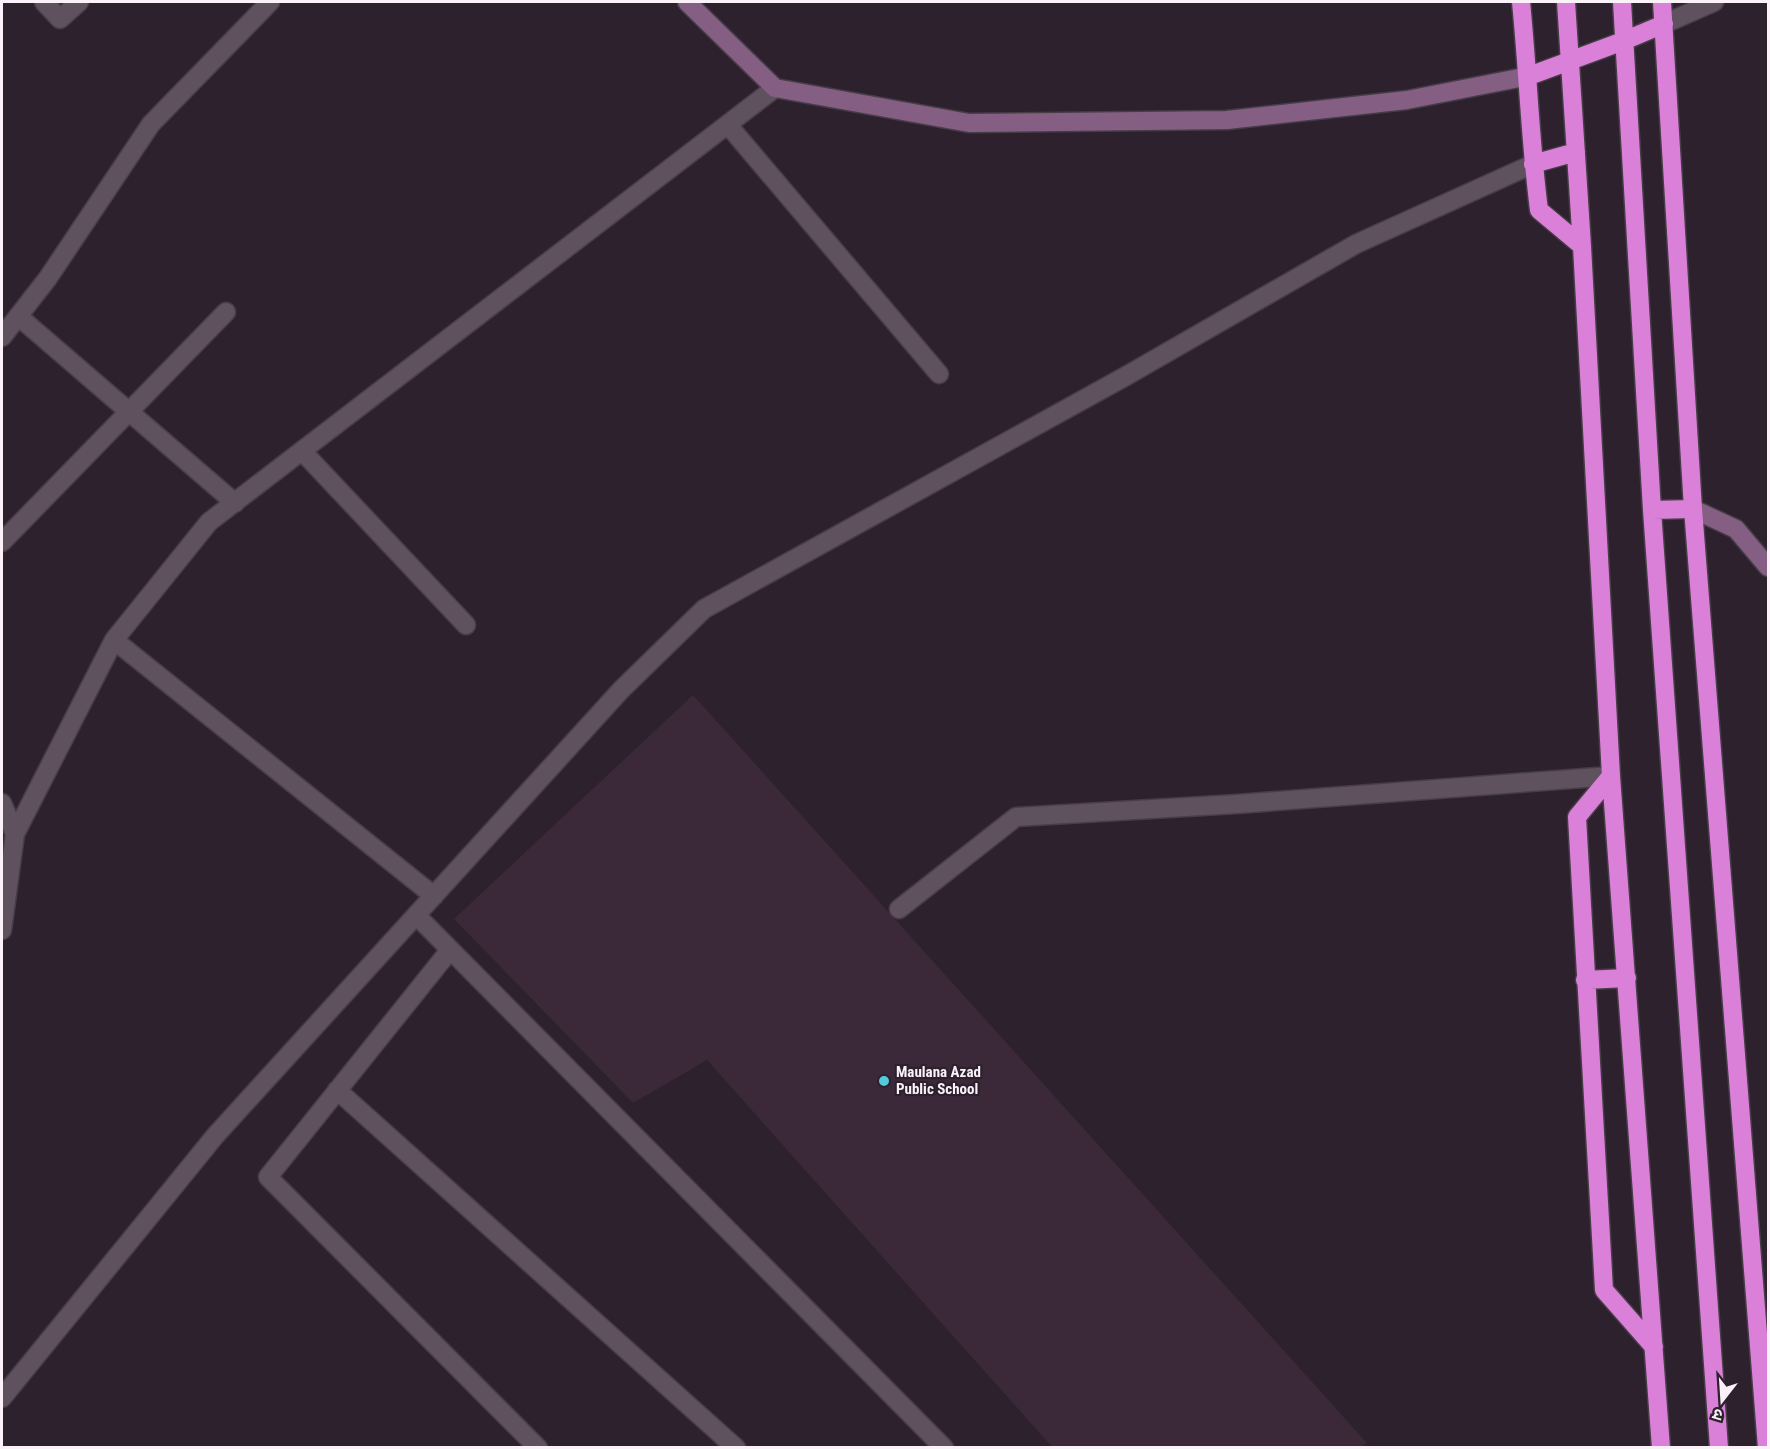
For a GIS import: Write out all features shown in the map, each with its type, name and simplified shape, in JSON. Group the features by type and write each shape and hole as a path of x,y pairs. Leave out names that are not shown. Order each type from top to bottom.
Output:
{"highway":[{"path":"1521,2 1529,76 1533,164 1539,210 1582,246"},
{"path":"1566,2 1582,246 1611,776 1661,1448"},
{"path":"1623,2 1652,510 1719,1448"},
{"path":"1662,2 1693,509 1767,1448"},
{"path":"1529,76 1664,24"},
{"path":"1533,164 1576,152"},
{"path":"1652,510 1693,509"},
{"path":"1611,776 1576,817 1604,1290 1654,1347"},
{"path":"1585,980 1627,978"}],"street":[{"path":"44,2 60,18 79,2"},
{"path":"2,336 48,278 151,124 270,2"},
{"path":"687,2 775,88 969,123 1227,120 1407,100 1529,76"},
{"path":"1664,24 1714,2"},
{"path":"2,930 15,834 114,640 209,522 775,88"},
{"path":"728,124 939,374"},
{"path":"2,1398 215,1136 621,690 704,609 1126,376 1356,244 1533,164"},
{"path":"2,542 226,312"},
{"path":"18,316 235,502"},
{"path":"302,451 466,625"},
{"path":"1693,509 1736,529 1768,567"},
{"path":"114,640 434,896"},
{"path":"899,909 1016,817 1237,804 1611,776"},
{"path":"2,803 15,834"},
{"path":"416,915 944,1448"},
{"path":"450,950 268,1177 538,1448"},
{"path":"337,1090 736,1448"}],"shaded area":[{"name":"Maulana Azad Public School","path":"693,695 1367,1443 1360,1448 1052,1447 707,1060 633,1103 454,919"}],"place":[{"name":"Maulana Azad Public School","path":"884,1081"}]}
